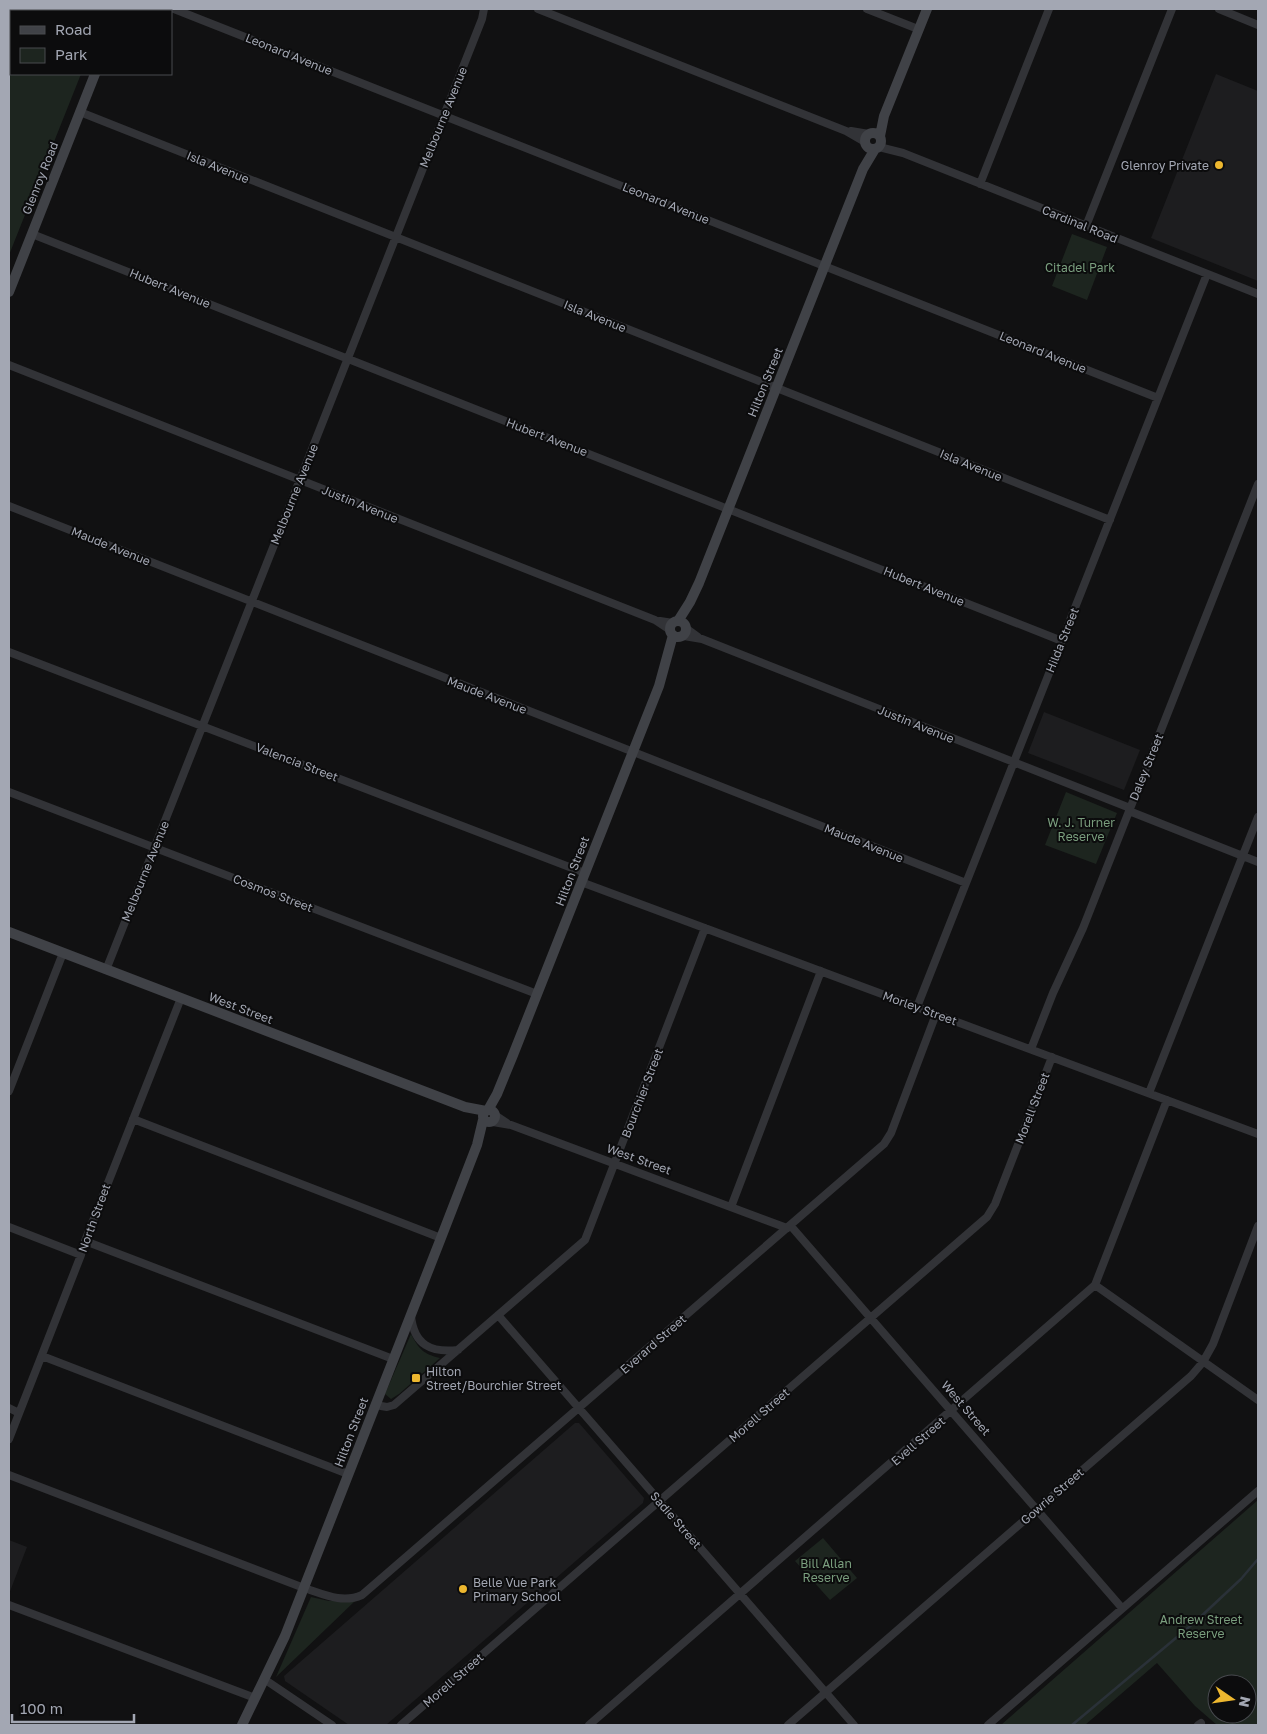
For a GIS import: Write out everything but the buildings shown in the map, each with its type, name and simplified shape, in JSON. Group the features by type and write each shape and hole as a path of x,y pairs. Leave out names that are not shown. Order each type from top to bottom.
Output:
{"street":[{"name":"Leonard Avenue","path":"174,9 1158,398"},
{"name":"Melbourne Avenue","path":"482,19 484,9"},
{"name":"Melbourne Avenue","path":"106,970 482,19 488,9"},
{"name":"Cardinal Road","path":"538,9 1258,294"},
{"path":"867,9 918,29"},
{"name":"Hilton Street","path":"242,1725 284,1636 304,1588 659,686 668,656 777,388 926,9"},
{"path":"980,184 1049,9"},
{"path":"1086,226 1172,9"},
{"path":"1219,9 1258,24"},
{"name":"Glenroy Road","path":"9,292 95,75"},
{"name":"Isla Avenue","path":"80,112 1110,520"},
{"name":"Hubert Avenue","path":"32,234 1062,641"},
{"name":"Hilda Street","path":"917,1007 1207,274"},
{"name":"Justin Avenue","path":"9,365 1014,762 1258,862"},
{"name":"Daley Street","path":"1031,1049 1079,936 1258,484"},
{"name":"Maude Avenue","path":"9,506 966,884"},
{"name":"Valencia Street","path":"9,652 202,726 583,877"},
{"name":"Cosmos Street","path":"9,792 537,994"},
{"path":"1149,1093 1258,817"},
{"name":"Morley Street","path":"583,877 705,928 1258,1134"},
{"name":"Bourchier Street","path":"375,1405 387,1408 394,1405 585,1240 705,928"},
{"name":"West Street","path":"9,932 511,1125 731,1207 789,1226 1122,1608"},
{"path":"9,1091 63,953"},
{"path":"731,1207 821,971"},
{"name":"North Street","path":"9,1439 181,998"},
{"name":"Everard Street","path":"9,1475 304,1588 341,1599 353,1599 362,1595 888,1139 936,1014"},
{"name":"Morell Street","path":"400,1725 991,1212 1052,1057"},
{"name":"Evell Street","path":"589,1725 1095,1285 1167,1100"},
{"path":"133,1119 442,1238"},
{"name":"Gowrie Street","path":"788,1725 1190,1376 1203,1362 1213,1344 1258,1226"},
{"path":"9,1227 81,1254"},
{"path":"85,1241 394,1359"},
{"path":"1095,1285 1258,1400"},
{"name":"Sadie Street","path":"498,1315 854,1725"},
{"path":"410,1316 413,1331 427,1347 441,1351 458,1350"},
{"path":"42,1356 348,1474"},
{"path":"9,1408 19,1413"},
{"path":"988,1725 1258,1491"},
{"path":"9,1605 255,1698"},
{"path":"264,1679 332,1725"}],"shaded area":[{"name":"Glenroy Private","path":"1216,74 1258,91 1258,281 1151,238"},
{"path":"1044,712 1140,750 1124,790 1028,753"},
{"name":"Belle Vue Park Primary School","path":"575,1423 579,1423 644,1498 643,1503 386,1725 349,1725 285,1681 284,1676"},
{"path":"9,1540 27,1547 9,1594"}],"green space":[{"path":"9,9 107,9 10,10 10,75 81,75 9,255"},
{"name":"Citadel Park","path":"1072,234 1107,247 1087,300 1052,286"},
{"name":"W. J. Turner Reserve","path":"1066,792 1117,813 1096,864 1045,845"},
{"path":"411,1334 422,1350 429,1355 440,1358 391,1399 385,1394"},
{"name":"Andrew Street Reserve","path":"1258,1500 1258,1725 1216,1724 1257,1724 1257,1674 1207,1674 1207,1716 1195,1706 1157,1663 1085,1725 1001,1725"},
{"name":"Bill Allan Reserve","path":"823,1538 857,1578 830,1600 795,1561"},
{"path":"311,1597 329,1601 355,1601 276,1677"}],"waterway":[{"path":"1072,1725 1195,1622 1241,1579 1258,1559"}],"place":[{"name":"Glenroy Private","path":"1219,165"},
{"name":"Hilton Street/Bourchier Street","path":"416,1378"},
{"name":"Belle Vue Park Primary School","path":"463,1589"}]}
